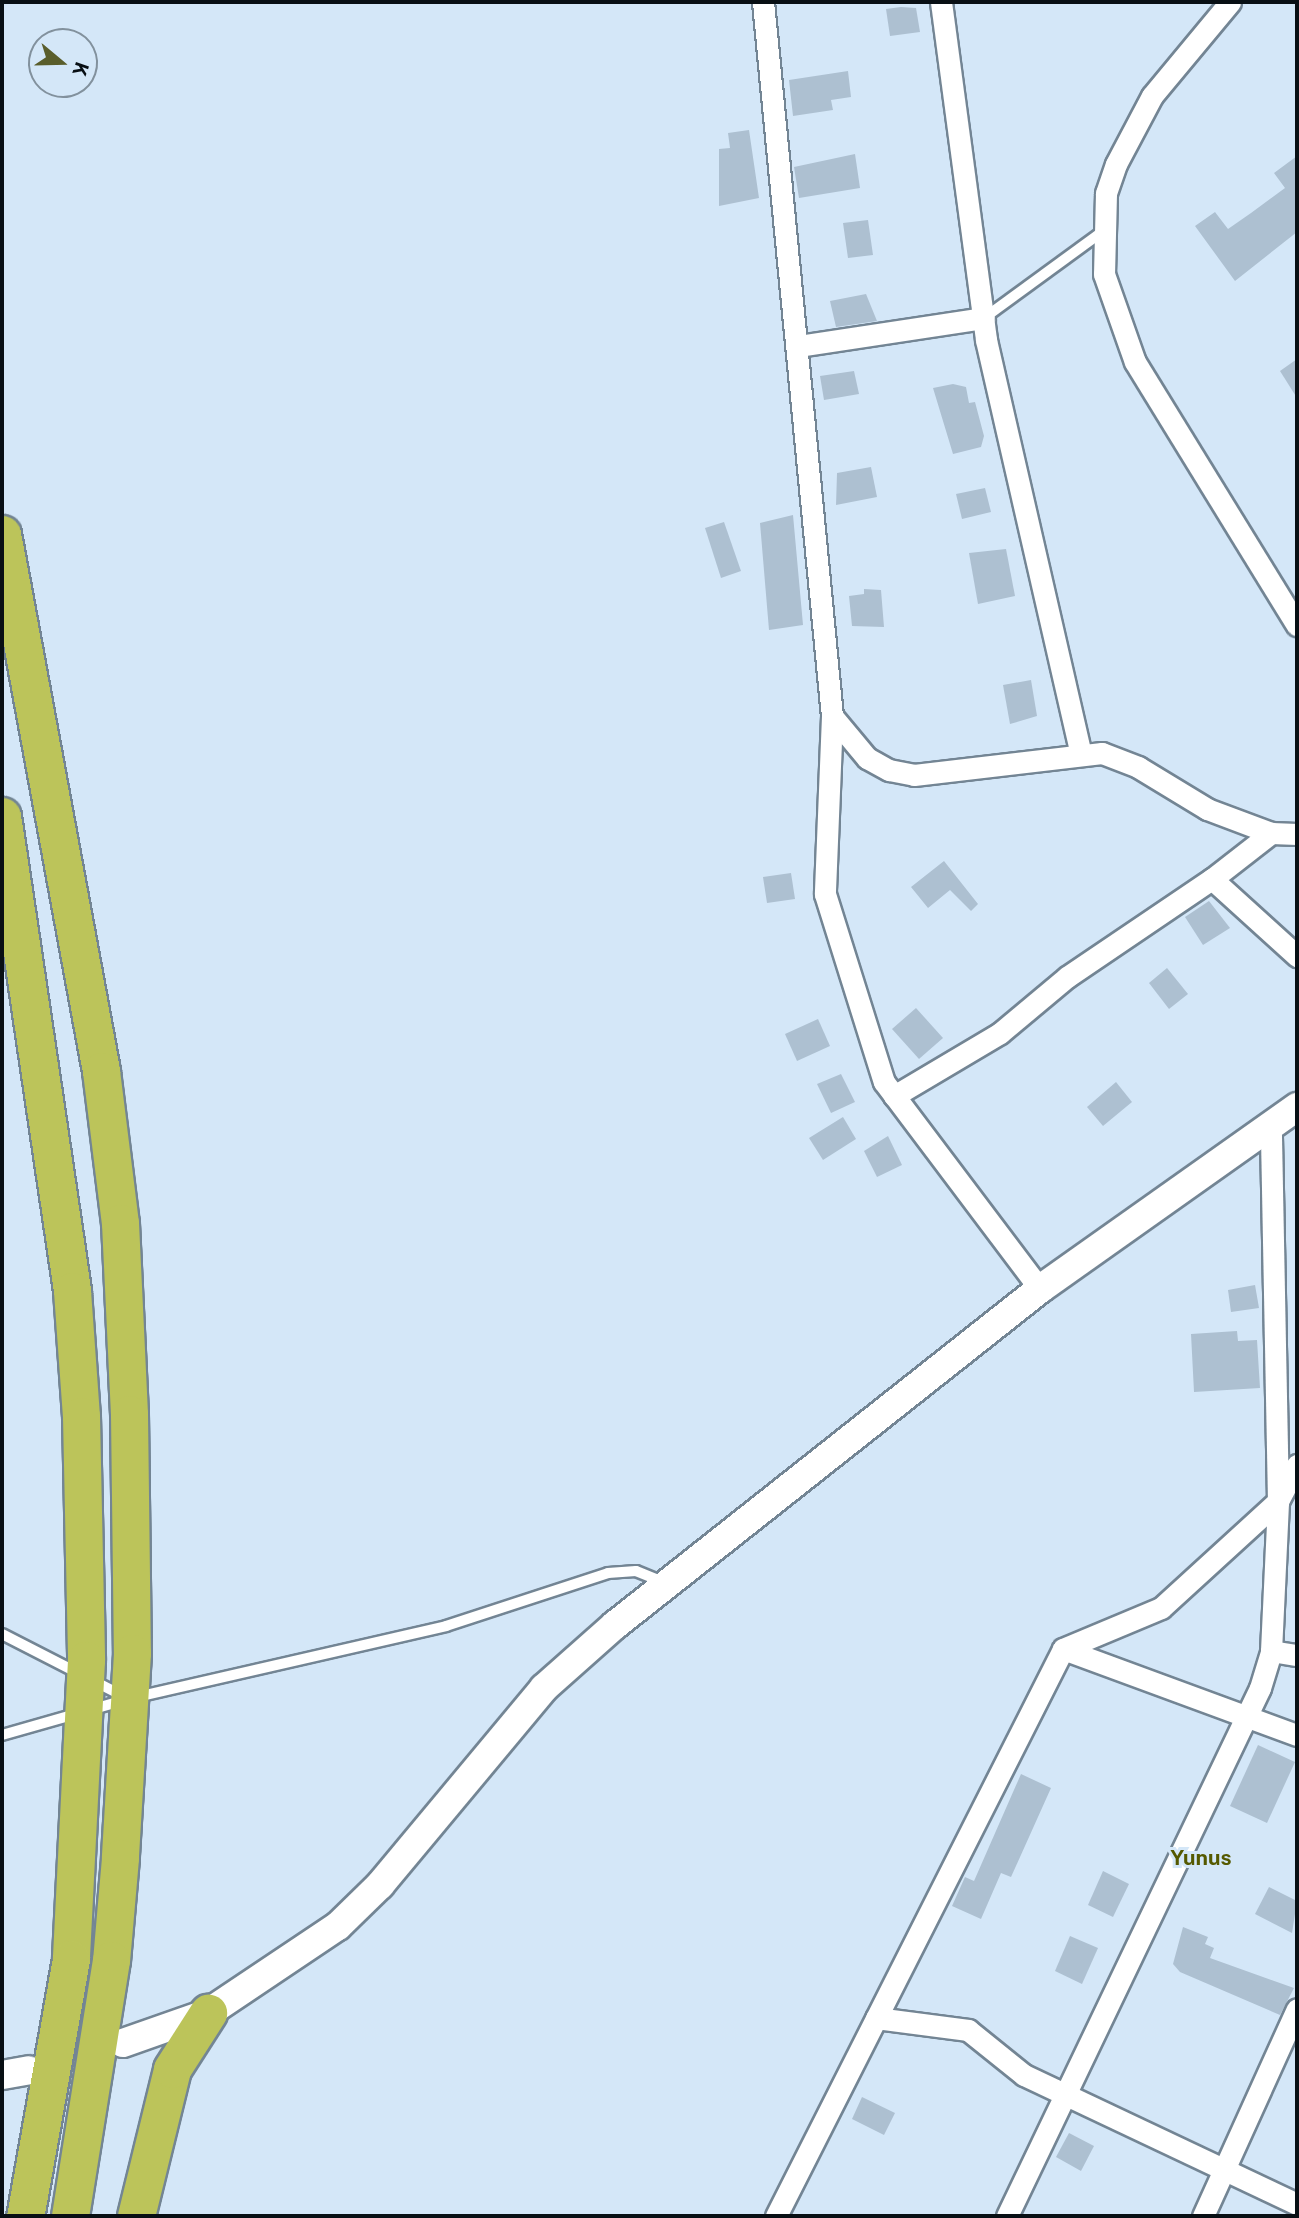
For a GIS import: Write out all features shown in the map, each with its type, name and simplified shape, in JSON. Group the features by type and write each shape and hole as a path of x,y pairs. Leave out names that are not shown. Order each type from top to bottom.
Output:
{"highway":[{"path":"2,534 101,1071 120,1223 129,1414 128,1699 111,1960 70,2216"},
{"path":"2,816 72,1291 82,1416 86,1695 71,1959 26,2216"},
{"path":"136,2216 172,2069 208,2012"}],"street":[{"path":"763,2 832,716 825,894 884,1082 1040,1289"},
{"path":"941,2 984,318 1080,751"},
{"path":"1230,2 1134,127 1106,193 1102,232 1110,298 1135,362 1297,625"},
{"path":"798,346 984,318"},
{"path":"832,716 867,758 914,775 1080,751 1138,767 1207,809 1271,833 1297,834"},
{"path":"894,1096 1000,1033 1067,977 1212,879 1271,833"},
{"path":"1212,879 1297,956"},
{"path":"123,2043 208,2012 338,1926 380,1885 544,1688 665,1583 1040,1289 1297,1107"},
{"path":"1007,2216 1246,1717 1271,1651 1287,1494 1271,1127"},
{"path":"776,2216 1063,1649 1161,1608 1287,1494 1297,1465"},
{"path":"1063,1649 1297,1735"},
{"path":"1271,1651 1297,1655"},
{"path":"1203,2216 1297,2009"},
{"path":"876,2018 968,2030 1024,2075 1297,2204"},
{"path":"2,2075 29,2070"}],"lane":[{"path":"984,318 1102,232"},
{"path":"2,1634 86,1695 128,1699 422,1632 616,1572 665,1583"},
{"path":"2,1735 86,1695 128,1699"}],"building":[{"path":"916,8 920,32 890,36 886,9"},
{"path":"848,71 851,97 831,100 833,110 793,116 789,80"},
{"path":"749,130 759,198 719,206 719,149 730,148 728,133"},
{"path":"855,154 860,188 799,198 794,167"},
{"path":"1297,156 1297,232 1235,281 1195,226 1215,212 1228,229 1285,188 1274,173"},
{"path":"868,220 873,255 848,258 843,223"},
{"path":"866,294 877,321 836,327 830,301"},
{"path":"1297,359 1297,398 1280,371"},
{"path":"854,371 859,394 824,400 820,376"},
{"path":"953,384 966,387 969,403 975,402 984,436 981,447 953,454 933,388"},
{"path":"871,467 877,497 836,505 837,473"},
{"path":"985,488 991,512 962,519 956,494"},
{"path":"793,515 803,625 769,630 760,523"},
{"path":"724,522 741,571 721,578 705,528"},
{"path":"1006,549 1015,596 978,604 969,553"},
{"path":"864,589 881,590 884,627 852,626 849,596 864,594"},
{"path":"1031,680 1037,716 1010,724 1003,685"},
{"path":"944,861 978,904 971,911 950,890 928,908 911,887"},
{"path":"791,873 795,899 767,903 763,877"},
{"path":"1209,901 1230,928 1203,945 1185,917"},
{"path":"1167,968 1188,994 1169,1009 1149,983"},
{"path":"916,1008 943,1038 919,1059 892,1029"},
{"path":"818,1019 830,1046 797,1061 785,1034"},
{"path":"841,1074 855,1102 831,1113 817,1084"},
{"path":"1116,1082 1132,1102 1103,1126 1087,1107"},
{"path":"843,1117 856,1139 823,1160 809,1138"},
{"path":"888,1136 902,1165 877,1177 864,1151"},
{"path":"1255,1285 1259,1308 1231,1312 1228,1290"},
{"path":"1237,1331 1238,1341 1257,1340 1260,1388 1194,1392 1191,1334"},
{"path":"1258,1745 1295,1762 1267,1823 1230,1806"},
{"path":"1021,1774 1051,1788 1011,1877 1001,1873 981,1919 952,1906 965,1877 974,1881"},
{"path":"1103,1871 1129,1884 1113,1917 1088,1905"},
{"path":"1269,1887 1297,1901 1292,1933 1255,1914"},
{"path":"1183,1927 1208,1937 1205,1944 1214,1948 1210,1958 1294,1988 1280,2015 1180,1972 1173,1964"},
{"path":"1070,1936 1098,1948 1082,1984 1055,1971"},
{"path":"862,2097 895,2113 884,2135 852,2119"},
{"path":"1069,2133 1094,2146 1081,2171 1056,2157"}],"district":[{"name":"Yunus","path":"1201,1858"}]}
